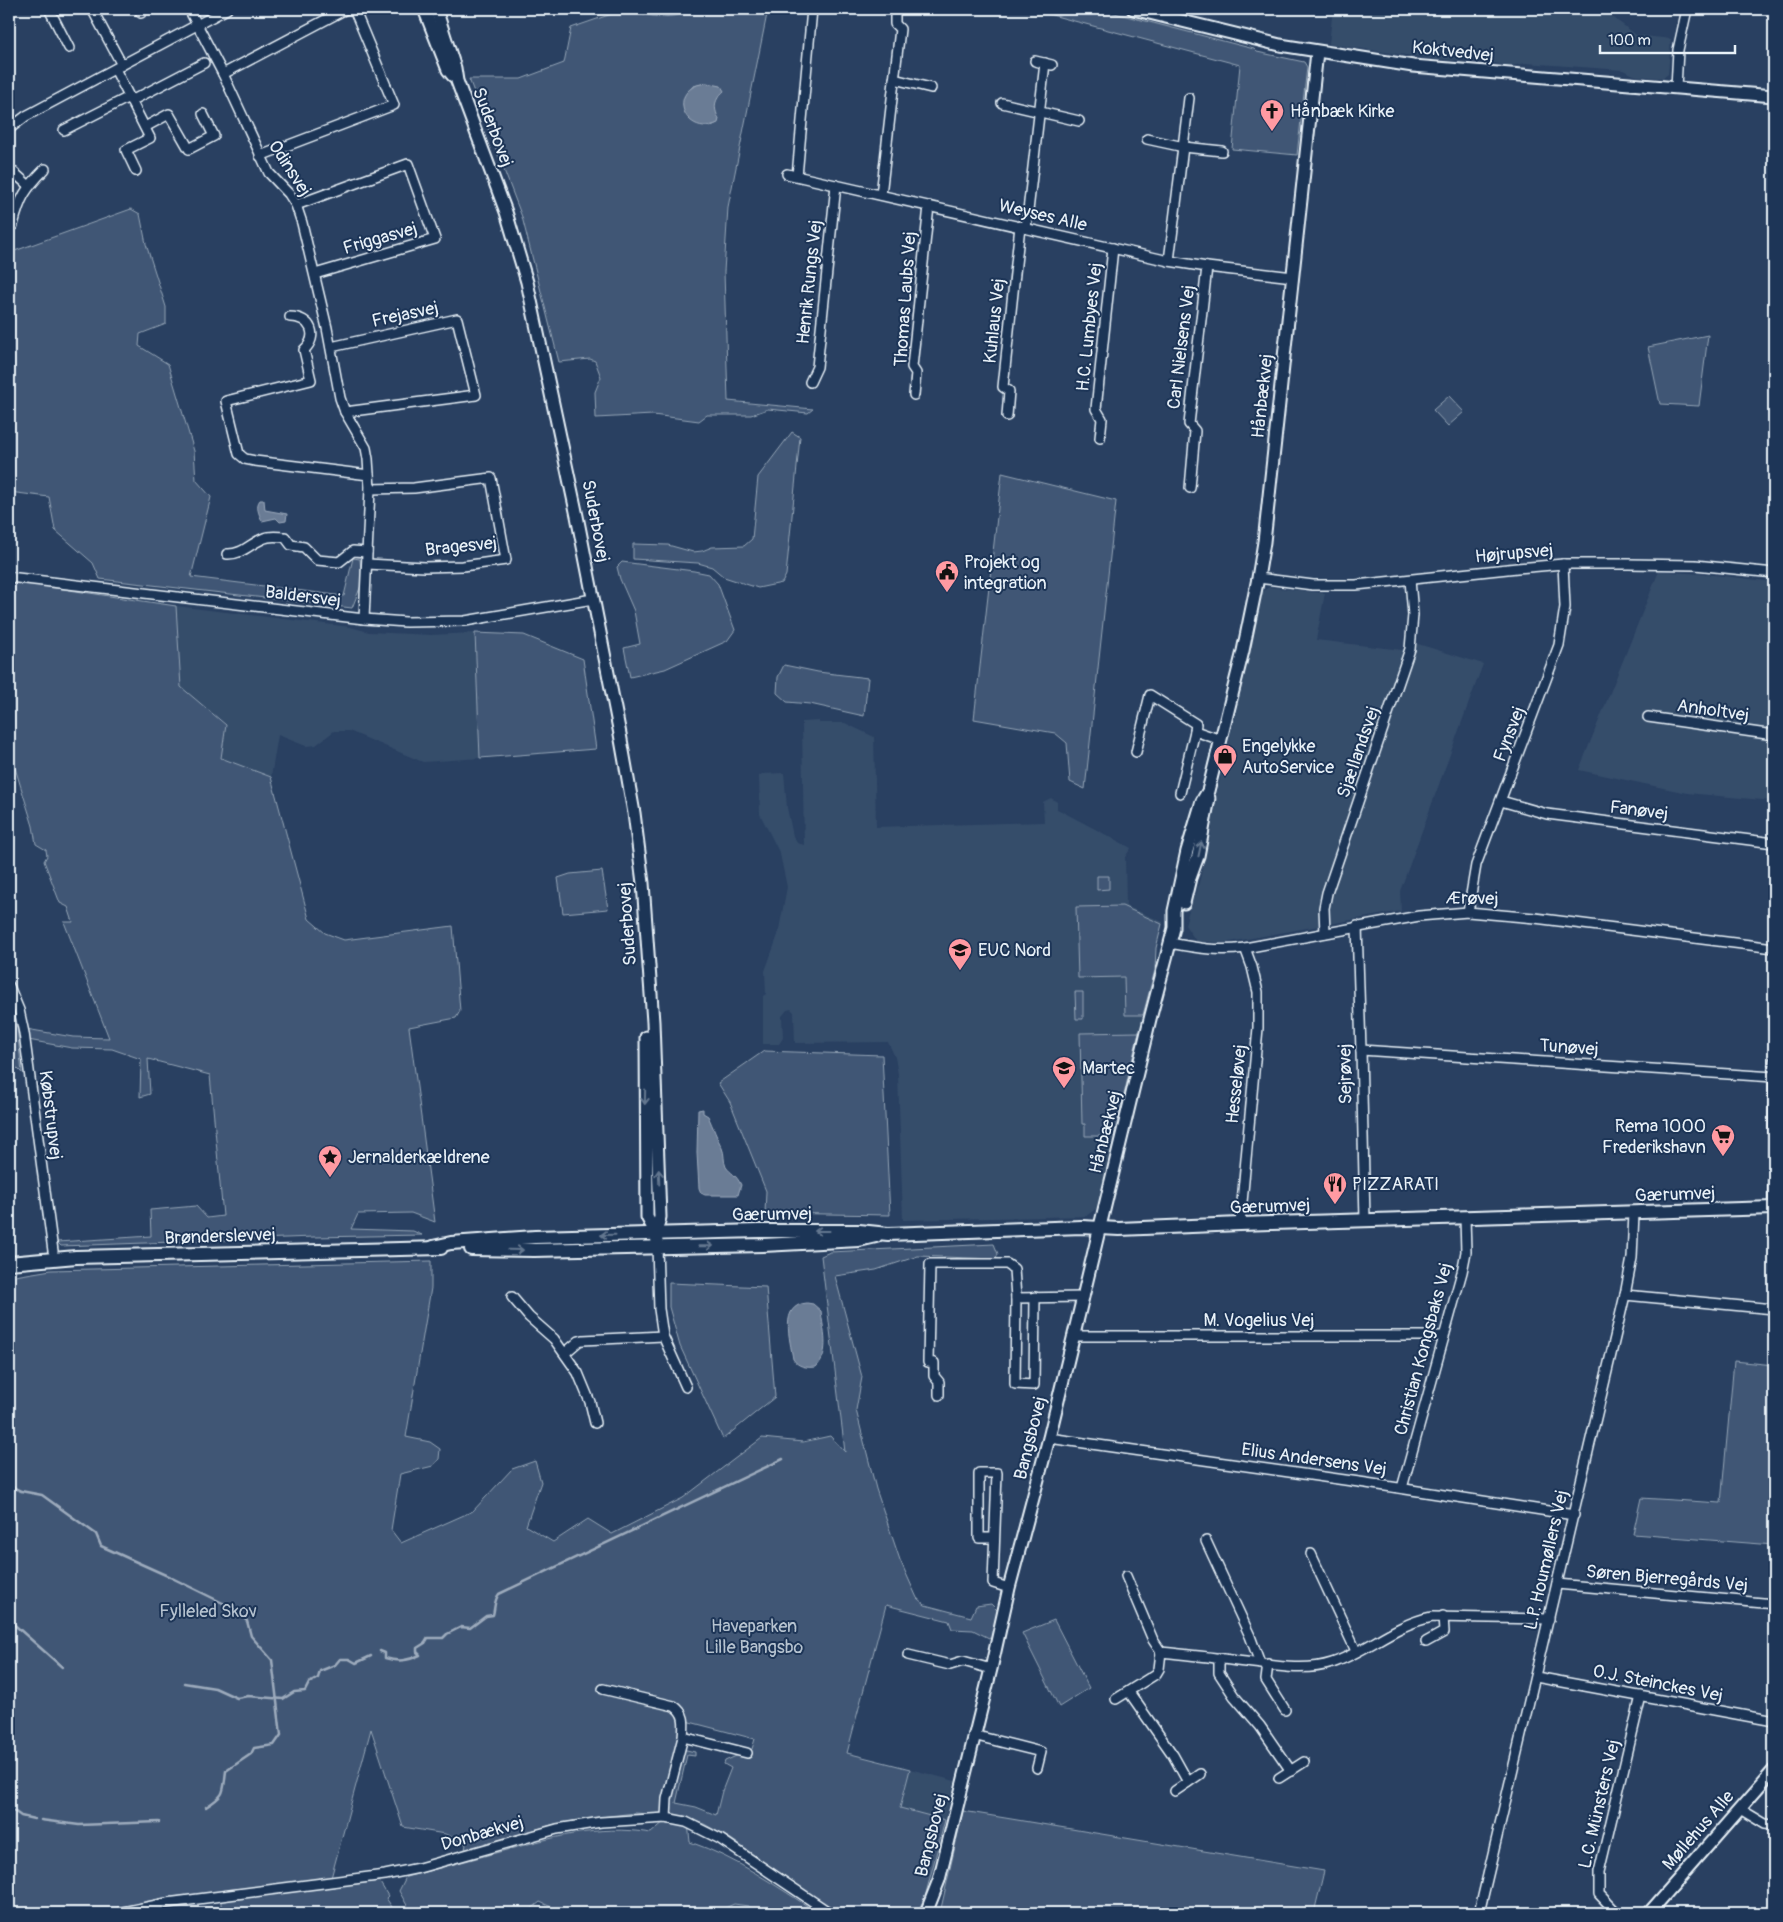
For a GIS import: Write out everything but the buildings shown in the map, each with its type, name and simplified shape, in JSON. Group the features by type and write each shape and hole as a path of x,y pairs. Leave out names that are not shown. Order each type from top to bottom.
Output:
{"main road":[{"name":"Gærumvej","path":"656,1240 759,1231 859,1231 888,1234 1082,1227 1119,1230 1240,1224 1774,1208"},
{"name":"Brønderslevvej","path":"9,1263 85,1257 433,1247 451,1243 535,1237 656,1240"}],"street":[{"path":"49,9 69,48"},
{"path":"92,9 130,99 150,138 126,150 136,170"},
{"name":"Odinsvej","path":"189,9 223,74 269,173 289,194 296,205 315,274 340,398 345,412 366,448 370,489 364,619"},
{"path":"9,129 26,116 227,9"},
{"path":"223,74 346,9"},
{"path":"260,156 394,105 354,9"},
{"name":"Suderbovej","path":"424,9 448,70 457,81"},
{"name":"Suderbovej","path":"436,9 455,68 457,81 506,212 527,282 620,734 634,813 643,884 648,978 653,1022 660,1208 656,1240"},
{"path":"797,176 812,9"},
{"name":"Koktvedvej","path":"1133,9 1248,38 1317,52 1466,71 1774,96"},
{"path":"1676,88 1678,50 1687,9"},
{"path":"881,195 900,29 895,24 895,16"},
{"name":"Hånbækvej","path":"1101,1228 1150,1019 1174,928 1174,911 1187,851 1202,801 1208,791 1258,578 1268,507 1317,52"},
{"path":"1023,227 1048,64 1035,61"},
{"path":"64,130 204,64"},
{"path":"894,79 931,88"},
{"path":"1169,261 1189,98"},
{"path":"1002,103 1079,121"},
{"path":"145,127 169,114 190,149 214,136 203,114"},
{"path":"1147,139 1184,147 1222,151"},
{"name":"Friggasvej","path":"296,205 408,164 435,239 315,274"},
{"path":"9,168 28,185"},
{"path":"13,225 19,204 28,185 45,169"},
{"name":"Weyses Alle","path":"787,174 1169,261 1293,277"},
{"name":"Henrik Rungs Vej","path":"810,382 817,366 836,185"},
{"name":"Thomas Laubs Vej","path":"914,395 916,373 912,368 929,206"},
{"name":"Kuhlaus Vej","path":"1007,416 1009,391 1003,387 1023,227"},
{"name":"H.C. Lumbyes Vej","path":"1100,438 1102,419 1096,409 1113,248"},
{"name":"Carl Nielsens Vej","path":"1190,488 1196,431 1189,424 1207,267"},
{"path":"290,317 304,319 309,325 312,338 310,344 304,350 311,380 226,401 239,454 245,459 255,461 370,475"},
{"name":"Frejasvej","path":"331,347 457,319 476,395 345,412"},
{"path":"311,332 327,328"},
{"name":"Bragesvej","path":"367,564 435,567 463,566 506,560 491,478 414,488 370,489"},
{"path":"227,554 235,555 270,536 285,537 291,546 304,547 317,560 339,562 354,551 367,552"},
{"name":"Højrupsvej","path":"1258,578 1334,586 1562,564 1695,565 1774,573"},
{"name":"Fynsvej","path":"1468,912 1476,866 1559,645 1565,607 1562,564"},
{"name":"Baldersvej","path":"9,577 364,619 406,622 465,621 593,600"},
{"name":"Sjællandsvej","path":"1325,933 1324,908 1327,893 1410,649 1413,615 1410,580"},
{"path":"1136,752 1150,695 1196,724 1180,793"},
{"name":"Anholtvej","path":"1648,718 1774,735"},
{"path":"1195,731 1221,740"},
{"name":"Fanøvej","path":"1500,801 1547,814 1774,843"},
{"name":"Ærøvej","path":"1170,944 1224,951 1356,926 1419,916 1468,912 1535,918 1774,948"},
{"name":"Sejrøvej","path":"1356,926 1365,1220"},
{"name":"Hesseløvej","path":"1240,1224 1258,1028 1258,992 1246,948"},
{"name":"Købstrupvej","path":"9,986 19,1010 24,1033 52,1251"},
{"name":"Tunøvej","path":"1361,1050 1774,1077"},
{"path":"1774,1061 1774,1208"},
{"name":"L.P. Houmøllers Vej","path":"1479,1913 1536,1677 1624,1295 1634,1236 1634,1213"},
{"name":"Christian Kongsbaks Vej","path":"1402,1488 1464,1265 1467,1236 1465,1218"},
{"name":"Bangsbovej","path":"926,1913 939,1880 1009,1588 1049,1438 1101,1228"},
{"path":"656,1240 659,1309 663,1336 686,1387"},
{"name":"Bangsbovej","path":"939,1395 939,1382 934,1376 934,1363 928,1362 930,1264 1006,1264 1014,1270 1016,1298 1015,1384 1034,1385 1035,1297"},
{"path":"1624,1295 1774,1309"},
{"path":"512,1297 529,1317 554,1339 565,1353 578,1373 590,1402 595,1423"},
{"path":"1016,1298 1084,1297"},
{"path":"565,1353 578,1341 583,1340 663,1336"},
{"name":"M. Vogelius Vej","path":"1074,1336 1444,1336"},
{"name":"Elius Andersens Vej","path":"1049,1438 1402,1488 1574,1515"},
{"name":"Bangsbovej","path":"994,1538 979,1538 979,1473 997,1473 993,1583 1009,1588"},
{"path":"1206,1541 1264,1664 1266,1680 1285,1710"},
{"path":"1311,1554 1356,1651"},
{"path":"1116,1699 1156,1674 1159,1669 1161,1652 1153,1640 1126,1576"},
{"name":"Søren Bjerregårds Vej","path":"1557,1584 1774,1604"},
{"path":"1426,1642 1444,1632 1443,1616"},
{"path":"1161,1652 1264,1664 1317,1667 1345,1658 1398,1628 1418,1620 1443,1616 1549,1619"},
{"path":"908,1655 950,1665 963,1661 991,1669"},
{"path":"1219,1658 1219,1673 1234,1696 1260,1726 1290,1771"},
{"name":"O.J. Steinckes Vej","path":"1536,1677 1774,1721"},
{"path":"603,1689 674,1706 683,1715 683,1737 667,1799 666,1818"},
{"path":"1129,1692 1173,1755 1188,1782"},
{"name":"L.C. Münsters Vej","path":"1617,1913 1599,1894 1599,1872 1640,1696"},
{"path":"973,1735 1041,1752 1037,1768"},
{"path":"683,1737 747,1753"},
{"path":"1279,1778 1304,1762"},
{"name":"Møllehus Alle","path":"1649,1913 1774,1770"},
{"path":"1175,1791 1200,1774"},
{"path":"1740,1809 1764,1824 1774,1825"},
{"name":"Donbækvej","path":"118,1913 167,1903 385,1875 418,1868 557,1829 601,1822 666,1818 686,1822 720,1839 830,1913"}],"shaded area":[{"path":"1333,9 1602,9 1636,35 1671,39 1668,74 1663,78 1636,76 1623,70 1526,63 1510,66 1476,60 1446,60 1329,44"},
{"path":"707,83 721,86 724,91 718,97 716,104 718,123 707,126 698,125 691,121 683,107 683,99 687,92 696,85"},
{"path":"260,500 264,500 265,510 287,514 286,521 280,522 276,518 262,521 258,507"},
{"path":"1659,571 1774,582 1774,801 1687,793 1579,770"},
{"path":"1269,587 1325,593 1316,640 1402,650 1418,644 1483,664 1400,891 1401,911 1224,943 1196,941 1185,925 1192,899 1197,891 1212,828 1212,812 1254,636 1262,592"},
{"path":"176,606 350,627 369,632 430,635 475,633 480,758 423,762 349,731 334,731 316,745 306,746 278,735 271,777 221,758 226,724 181,687"},
{"name":"EUC Nord","path":"819,721 819,723 845,723 874,737 876,827 1044,822 1043,802 1051,798 1057,802 1057,809 1131,848 1125,857 1126,906 1163,922 1156,948 1155,970 1097,1208 1086,1216 903,1220 898,1074 895,1057 888,1042 795,1043 794,1012 791,1009 787,1010 782,1016 783,1038 779,1044 763,1044 763,996 766,994 765,971 778,935 787,887 780,854 760,814 759,776 762,774 784,773 787,808 793,836 797,843 804,845 802,722"},
{"path":"703,1109 703,1113 708,1116 723,1150 726,1167 741,1185 738,1195 705,1195 701,1193 697,1153 698,1110"},
{"path":"813,1304 821,1311 825,1348 821,1361 816,1367 797,1364 793,1359 790,1342 789,1316 798,1305"},
{"path":"910,1769 955,1781 945,1820 900,1808"}],"green space":[{"path":"626,9 650,16 663,17 682,14 694,9 768,9 728,207 724,272 728,401 813,409 808,413 768,409 751,415 707,415 699,421 653,415 596,418 595,392 601,377 595,361 590,359 559,362 522,217 469,79 521,79 564,63 571,28","holes":["707,83 716,98 714,110 719,119 717,123 710,127 684,97 693,86"]},
{"path":"1029,9 1099,9 1254,49 1257,52 1304,62 1307,67 1297,155 1232,149 1240,65"},
{"path":"131,209 140,214 146,244 166,307 166,324 140,334 139,346 168,364 194,451 196,480 211,497 191,577 344,596 353,558 360,559 362,583 352,608 100,579 93,563 55,530 49,497 9,492 9,253"},
{"path":"1708,335 1699,406 1660,404 1648,347"},
{"path":"1449,396 1464,412 1448,426 1433,410"},
{"path":"792,432 800,437 786,575 782,583 758,588 724,577 712,567 698,563 633,559 633,544 668,545 693,552 712,547 744,546 752,539 758,477"},
{"path":"1002,473 1116,501 1085,789 1070,782 1067,743 1055,733 974,719"},
{"path":"622,562 709,574 718,584 735,630 727,641 665,669 630,677 624,648 640,644 634,611 620,579 617,567"},
{"path":"9,583 29,584 176,606 181,687 226,725 221,758 271,777 309,919 325,933 344,940 453,926 460,1011 456,1018 409,1027 435,1222 411,1213 358,1214 351,1229 413,1231 422,1235 61,1246 57,1242 151,1236 150,1210 196,1206 207,1218 223,1216 210,1075 148,1059 150,1094 140,1097 141,1059 112,1049 72,1048 28,1040 26,1029 73,1037 109,1038 64,922 73,922 68,907 60,903 44,861 47,856 46,850 36,844 33,826 15,768 9,768"},
{"path":"475,633 524,635 583,659 596,749 480,758"},
{"path":"784,665 818,672 868,678 864,716 810,704 787,702 777,693 778,677"},
{"path":"602,871 608,909 563,913 558,878 570,874"},
{"path":"1097,876 1109,876 1109,889 1097,890"},
{"path":"1122,906 1162,924 1156,948 1155,970 1143,1015 1125,1015 1124,977 1078,978 1076,907"},
{"path":"1075,992 1083,992 1083,1019 1076,1019"},
{"path":"9,996 15,1010 22,1073 16,1067 9,1067"},
{"path":"1139,1032 1114,1136 1085,1136 1085,1124 1082,1124 1080,1033"},
{"path":"764,1051 882,1055 890,1215 765,1213 766,1191 730,1102 718,1083"},
{"name":"Fylleled Skov","path":"994,1244 998,1254 996,1259 918,1256 876,1270 835,1276 862,1377 856,1410 876,1489 900,1560 917,1598 925,1605 971,1617 976,1606 991,1604 998,1611 991,1639 973,1630 952,1629 949,1621 886,1605 847,1753 910,1769 900,1808 945,1820 925,1897 917,1913 837,1913 731,1839 704,1824 679,1816 635,1813 555,1824 465,1850 466,1844 445,1834 403,1827 371,1729 331,1878 164,1898 97,1913 9,1913 9,1277 51,1270 431,1261 431,1288 406,1437 430,1442 440,1449 439,1459 433,1466 400,1474 391,1530 401,1543 473,1511 512,1469 535,1461 541,1482 526,1526 553,1542 588,1519 612,1534 683,1498 762,1438 803,1442 830,1436 845,1452 821,1256 830,1252","holes":["686,1721 755,1739 752,1749 725,1761 724,1764 731,1768 722,1791 716,1815 696,1807 676,1803 687,1755 695,1756 695,1752 678,1748"]},
{"path":"669,1283 766,1287 775,1397 723,1439 680,1346 669,1307"},
{"path":"1734,1361 1774,1365 1774,1545 1633,1534 1641,1498 1721,1503"},
{"path":"1054,1620 1089,1688 1059,1707 1022,1633"},
{"path":"963,1811 1324,1871 1314,1913 940,1913"},
{"path":"665,1821 688,1823 690,1842 740,1864 818,1913 758,1913 748,1906 734,1904 714,1913 559,1913 558,1910 540,1902 526,1913 397,1913 409,1909 399,1891 406,1877 555,1837 612,1830 651,1833"},
{"path":"379,1881 388,1896 386,1898 396,1913 189,1913 221,1910 221,1901"}],"waterway":[{"path":"380,1651 385,1653 385,1658 394,1660 407,1660 420,1655 417,1652 417,1648 425,1643 428,1638 443,1638 461,1627 470,1628 486,1616 493,1615 495,1601 499,1594 783,1459"},
{"path":"9,1485 21,1491 42,1495 96,1534 101,1546 235,1609 247,1621 251,1636 272,1660 281,1735 274,1745 254,1748 251,1754 226,1771 220,1796 206,1807"},
{"path":"9,1620 62,1667"},
{"path":"184,1683 215,1688 237,1698 248,1696 283,1699 294,1692 305,1691 309,1683 318,1678 320,1671 335,1665 340,1659 349,1659 356,1663 371,1656"},
{"path":"9,1812 14,1811 21,1816 34,1819"},
{"path":"41,1820 79,1825 159,1822"}],"place":[{"name":"Hånbæk Kirke","path":"1272,132"},
{"name":"Projekt og integration","path":"947,593"},
{"name":"Engelykke AutoService","path":"1225,777"},
{"name":"EUC Nord","path":"960,971"},
{"name":"Martec","path":"1064,1089"},
{"name":"Rema 1000 Frederikshavn","path":"1723,1157"},
{"name":"Jernalderkældrene","path":"330,1178"},
{"name":"PIZZARATI","path":"1335,1205"}],"park label":[{"name":"Haveparken Lille Bangsbo","path":"754,1636"}]}
